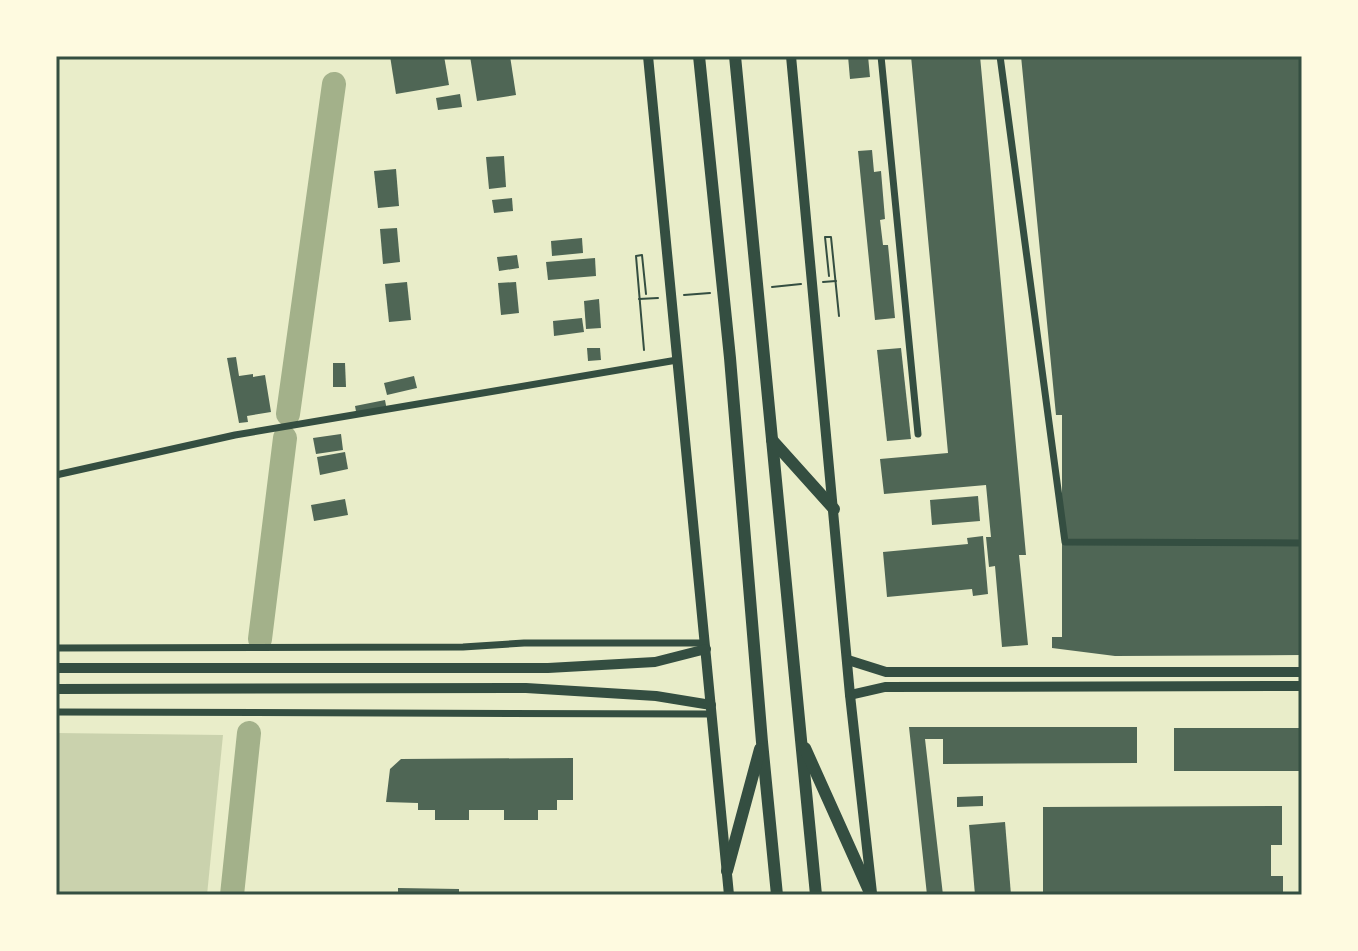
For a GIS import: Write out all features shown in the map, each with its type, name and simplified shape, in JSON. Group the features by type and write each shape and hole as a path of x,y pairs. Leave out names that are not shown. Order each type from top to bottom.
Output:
{"highway":[{"path":"699,56 730,358 777,895"},
{"path":"735,56 816,895"},
{"path":"772,440 834,509"},
{"path":"801,738 872,895"},
{"path":"727,871 762,742"}],"main road":[{"path":"648,56 729,895"},
{"path":"791,56 850,695 872,895"},
{"path":"56,668 548,668 655,662 705,646"},
{"path":"848,660 886,672 1302,672"},
{"path":"850,695 885,687 1302,686"},
{"path":"56,689 526,688 656,696 712,710"}],"street":[{"path":"881,56 918,434"},
{"path":"1000,56 1065,542 1302,543"},
{"path":"56,475 235,435 677,360"},
{"path":"56,648 463,647 524,643 705,646"},
{"path":"56,712 712,710"}],"path":[{"path":"829,276 825,237 831,237 839,316"},
{"path":"644,350 636,256 642,255 646,294"},
{"path":"821,282 836,281"},
{"path":"760,288 806,284"},
{"path":"685,295 715,292"},
{"path":"639,299 669,297"}],"green space":[{"path":"56,733 223,735 207,895 56,895"}],"building":[{"path":"390,56 444,56 449,85 396,94"},
{"path":"470,56 510,56 516,95 477,101"},
{"path":"848,56 868,56 870,77 850,79"},
{"path":"911,56 980,56 1026,555 1019,555 1028,645 1002,647 995,566 989,567 986,537 991,537 986,485 884,494 880,459 948,453"},
{"path":"1021,56 1302,56 1302,655 1115,656 1052,648 1052,637 1062,637 1062,415 1056,415"},
{"path":"460,94 462,107 438,110 436,98"},
{"path":"872,150 874,172 881,171 885,219 880,220 883,245 888,245 895,318 875,320 858,151"},
{"path":"504,156 506,187 489,189 486,157"},
{"path":"396,169 399,206 378,208 374,171"},
{"path":"512,198 513,211 494,213 492,200"},
{"path":"397,228 400,262 383,264 380,229"},
{"path":"582,238 583,253 552,256 551,241"},
{"path":"517,255 519,268 499,271 497,257"},
{"path":"595,258 596,276 548,280 546,262"},
{"path":"407,282 411,320 389,322 385,284"},
{"path":"516,282 519,313 501,315 498,283"},
{"path":"599,299 601,328 586,329 584,301"},
{"path":"582,318 584,332 554,336 553,321"},
{"path":"587,348 600,348 601,360 588,361"},
{"path":"901,348 911,439 887,441 877,350"},
{"path":"236,357 239,376 265,375 271,412 247,416 248,422 239,423 227,358"},
{"path":"333,363 345,363 346,387 333,387"},
{"path":"414,376 417,388 387,395 384,383"},
{"path":"385,400 387,411 357,417 355,406"},
{"path":"341,434 343,450 316,454 313,438"},
{"path":"345,452 348,469 320,475 317,457"},
{"path":"978,496 980,521 932,525 930,500"},
{"path":"345,499 348,515 314,521 311,505"},
{"path":"983,536 988,594 973,596 972,589 887,597 883,552 968,544 967,538"},
{"path":"909,727 1137,727 1137,763 943,764 943,739 925,739 943,895 927,895"},
{"path":"1174,728 1302,728 1302,771 1174,771"},
{"path":"573,758 573,800 557,800 557,810 538,810 538,820 504,820 504,810 469,810 469,820 435,820 435,810 418,810 418,803 386,802 390,769 401,759"},
{"path":"983,796 983,806 957,807 957,797"},
{"path":"1282,806 1282,845 1271,845 1271,876 1283,876 1283,895 1043,895 1043,807"},
{"path":"1005,822 1011,895 975,895 969,825"},
{"path":"398,888 459,889 459,895 398,895"}],"waterway":[{"path":"288,414 334,84"},
{"path":"260,639 285,438"},
{"path":"232,895 249,733"}]}
